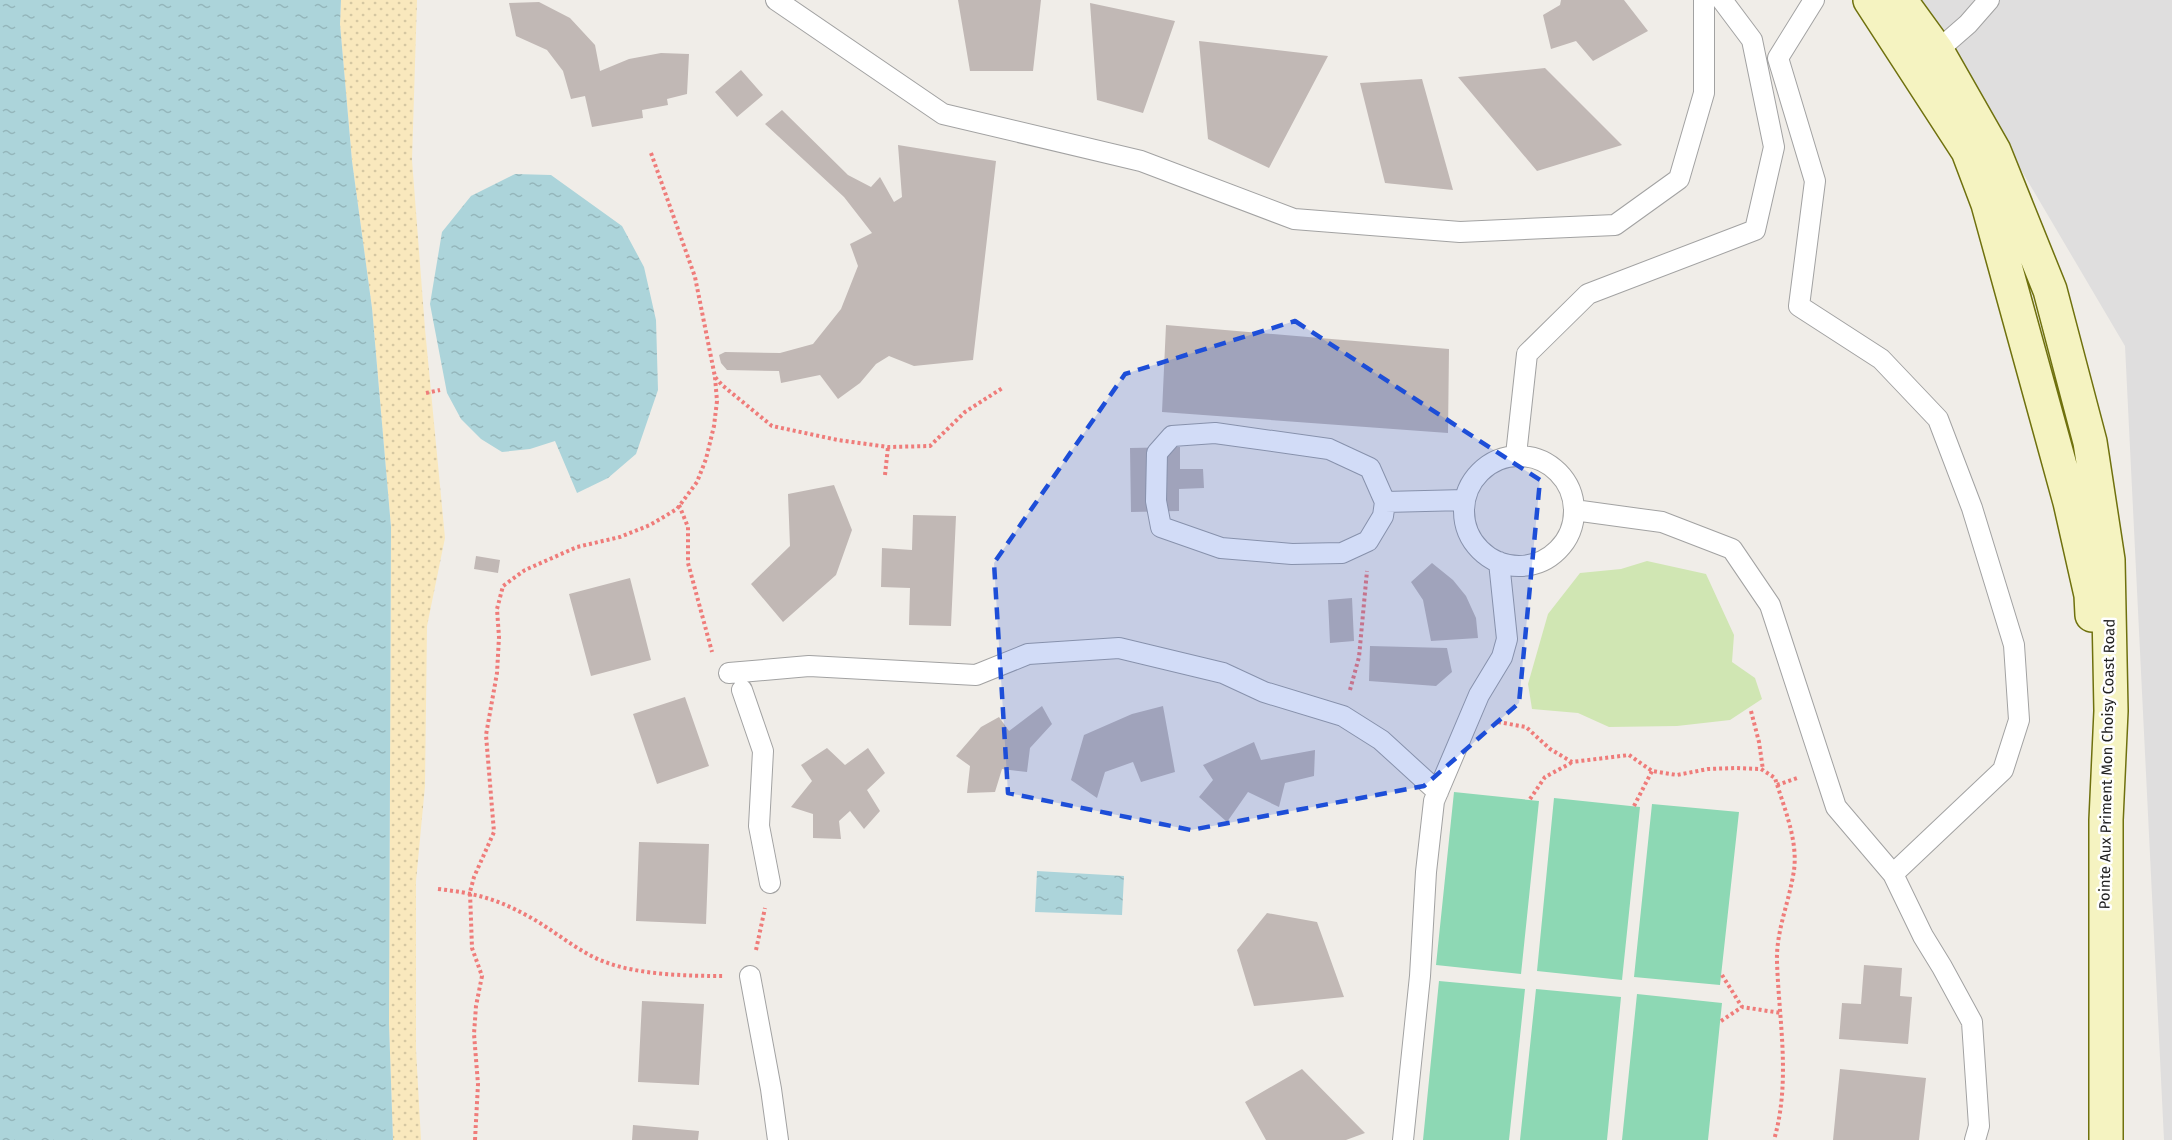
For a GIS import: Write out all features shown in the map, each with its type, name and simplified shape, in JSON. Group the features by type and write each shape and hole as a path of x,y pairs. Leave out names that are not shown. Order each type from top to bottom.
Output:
{"main road":[{"path":"1870,0 1895,15 1942,111 1968,151 1989,204 2070,502 2091,595 2106,820"},
{"name":"Pointe Aux Priment Mon Choisy Coast Road","path":"1895,15 1938,51 1994,151 2050,290 2090,442 2108,560 2111,711 2106,820 2106,1140"},
{"path":"1938,51 1933,82 1942,111"}],"lane":[{"path":"776,0 943,114 1141,161 1294,219 1460,232 1615,225 1679,179 1704,93 1704,0"},
{"path":"1516,455 1527,354 1588,294 1755,230 1774,147 1752,40 1722,0"},
{"path":"1814,0 1778,58 1815,181 1799,306 1881,359 1938,419 1972,508 2013,645 2019,720 2003,770 1893,874"},
{"path":"1938,51 1968,24 1989,0"},
{"path":"1215,433 1329,449 1370,468 1385,502 1383,516 1368,541 1342,553 1292,554 1221,548 1161,527 1156,501 1157,453 1172,436 1215,433"},
{"path":"1516,455 1538,459 1557,470 1569,488 1574,510 1570,532 1557,550 1540,562 1520,566 1499,562 1481,551 1469,535 1463,514 1466,500 1466,493 1477,474 1495,461 1516,455"},
{"path":"1385,502 1466,500"},
{"path":"1574,510 1662,522 1732,549 1770,605 1836,807 1893,874 1923,936 1972,1022 1979,1126 1975,1140"},
{"path":"1403,1140 1420,976 1426,872 1434,801 1479,695 1502,657 1507,639 1499,562"},
{"path":"729,674 809,666 976,675 1028,654 1119,648 1223,673 1264,692 1343,716 1381,740 1438,792"},
{"path":"742,690 763,751 759,826 770,883"},
{"path":"750,976 778,1140"}],"path":[{"path":"475,1140 478,1084 474,1034 476,1006 482,976 472,948 470,892 477,869 494,832 486,735 497,674 499,637 496,609 503,586 525,570 577,547 620,537 650,525 677,509 697,482 706,459 714,426 717,401 715,376 695,277 651,153"},
{"path":"715,376 732,395 772,426 838,440 888,447 930,446 965,412 1004,387"},
{"path":"426,393 440,390"},
{"path":"885,475 888,447"},
{"path":"679,505 688,527 688,563 711,651 729,674"},
{"path":"1343,716 1359,657 1367,568"},
{"path":"1751,711 1759,742 1762,770"},
{"path":"1464,729 1499,722 1526,727 1550,749 1572,762"},
{"path":"1530,799 1545,777 1572,762 1629,755 1652,771 1677,775 1708,769 1737,768 1762,770 1774,778 1794,847 1794,874 1778,935 1777,961 1784,1080 1780,1119 1774,1140"},
{"path":"1634,806 1652,771"},
{"path":"438,889 470,892 490,898 527,915 563,940 606,963 682,975 750,976 770,883"},
{"path":"1722,975 1742,1007"},
{"path":"1721,1022 1742,1007 1781,1013"}],"highlighted area":[{"path":"1295,321 1540,480 1519,703 1424,786 1191,830 1008,793 994,563 1125,374"}],"shaded area":[{"path":"1921,0 2172,0 2172,1140 2164,1140 2125,346"}],"green space":[{"path":"1647,561 1706,574 1734,635 1732,662 1755,678 1762,699 1730,720 1677,726 1609,727 1578,713 1532,709 1528,684 1548,614 1580,573 1621,569"},
{"path":"1454,792 1539,801 1521,974 1436,965"},
{"path":"1554,798 1640,807 1622,980 1537,971"},
{"path":"1652,804 1739,812 1720,985 1634,977"},
{"path":"1439,981 1525,989 1509,1140 1423,1140"},
{"path":"1536,989 1621,997 1607,1140 1520,1140"},
{"path":"1637,994 1722,1003 1708,1140 1622,1140"}],"sand":[{"path":"341,0 417,0 412,160 445,538 427,626 425,786 416,881 416,1050 421,1140 393,1140 389,1024 391,527 372,308 352,161 340,24"}],"water":[{"path":"0,0 341,0 340,24 352,161 372,308 391,527 389,1024 393,1140 0,1140"},
{"path":"515,174 551,175 622,226 644,267 656,320 658,390 636,454 608,478 577,493 555,441 530,449 502,452 481,439 461,419 447,393 430,304 442,232 471,196"},
{"path":"1037,871 1124,876 1122,915 1035,912"}],"building":[{"path":"958,0 1041,0 1033,71 970,71"},
{"path":"1561,0 1624,0 1648,31 1593,61 1576,41 1551,49 1543,15 1560,5"},
{"path":"539,2 570,18 595,45 600,71 629,59 661,53 689,54 687,94 667,99 668,105 642,110 643,118 592,127 585,96 571,99 563,71 547,50 516,36 509,3"},
{"path":"1090,3 1175,21 1143,113 1097,100"},
{"path":"1199,41 1328,56 1269,168 1208,139"},
{"path":"1545,68 1622,145 1537,171 1458,77"},
{"path":"741,70 763,95 737,117 715,92"},
{"path":"1422,79 1453,190 1385,183 1360,83"},
{"path":"782,110 848,175 871,187 880,177 894,202 902,197 898,145 996,161 973,360 914,366 889,356 876,364 860,383 838,399 820,375 781,383 779,371 727,370 721,363 719,355 725,352 780,353 813,344 841,309 858,266 850,244 872,233 844,197 765,124"},
{"path":"1166,325 1449,349 1448,433 1162,412"},
{"path":"1180,447 1180,469 1203,469 1204,488 1179,489 1179,511 1131,512 1130,448"},
{"path":"834,485 852,530 836,575 783,622 751,584 790,546 788,494"},
{"path":"913,515 956,516 951,626 909,625 910,588 881,587 882,548 912,550"},
{"path":"476,556 500,560 498,573 474,569"},
{"path":"1432,563 1453,580 1466,596 1476,618 1478,638 1431,641 1423,600 1411,582"},
{"path":"630,578 651,660 591,676 569,594"},
{"path":"1352,598 1354,641 1330,643 1328,600"},
{"path":"1370,646 1447,648 1452,672 1436,686 1369,681"},
{"path":"685,697 709,766 657,784 633,714"},
{"path":"1042,706 1052,724 1030,748 1027,772 1002,769 995,792 967,793 970,766 956,756 981,727 999,717 1009,731"},
{"path":"1163,706 1175,772 1141,782 1133,762 1105,772 1097,798 1071,780 1084,735 1132,714"},
{"path":"1254,742 1261,760 1315,750 1314,776 1285,783 1279,807 1248,792 1227,822 1199,797 1213,780 1203,765"},
{"path":"827,748 845,765 868,748 885,773 867,790 880,811 864,829 850,811 839,821 841,839 813,838 813,814 791,807 812,781 801,765"},
{"path":"639,842 709,844 706,924 636,921"},
{"path":"1267,913 1317,922 1344,997 1254,1006 1237,950"},
{"path":"1864,965 1902,968 1900,996 1912,997 1908,1044 1839,1039 1842,1003 1861,1004"},
{"path":"642,1001 704,1004 699,1085 638,1082"},
{"path":"1302,1069 1365,1133 1346,1140 1266,1140 1245,1102"},
{"path":"1840,1069 1926,1078 1919,1140 1833,1140"},
{"path":"633,1125 699,1131 698,1140 632,1140"}]}
